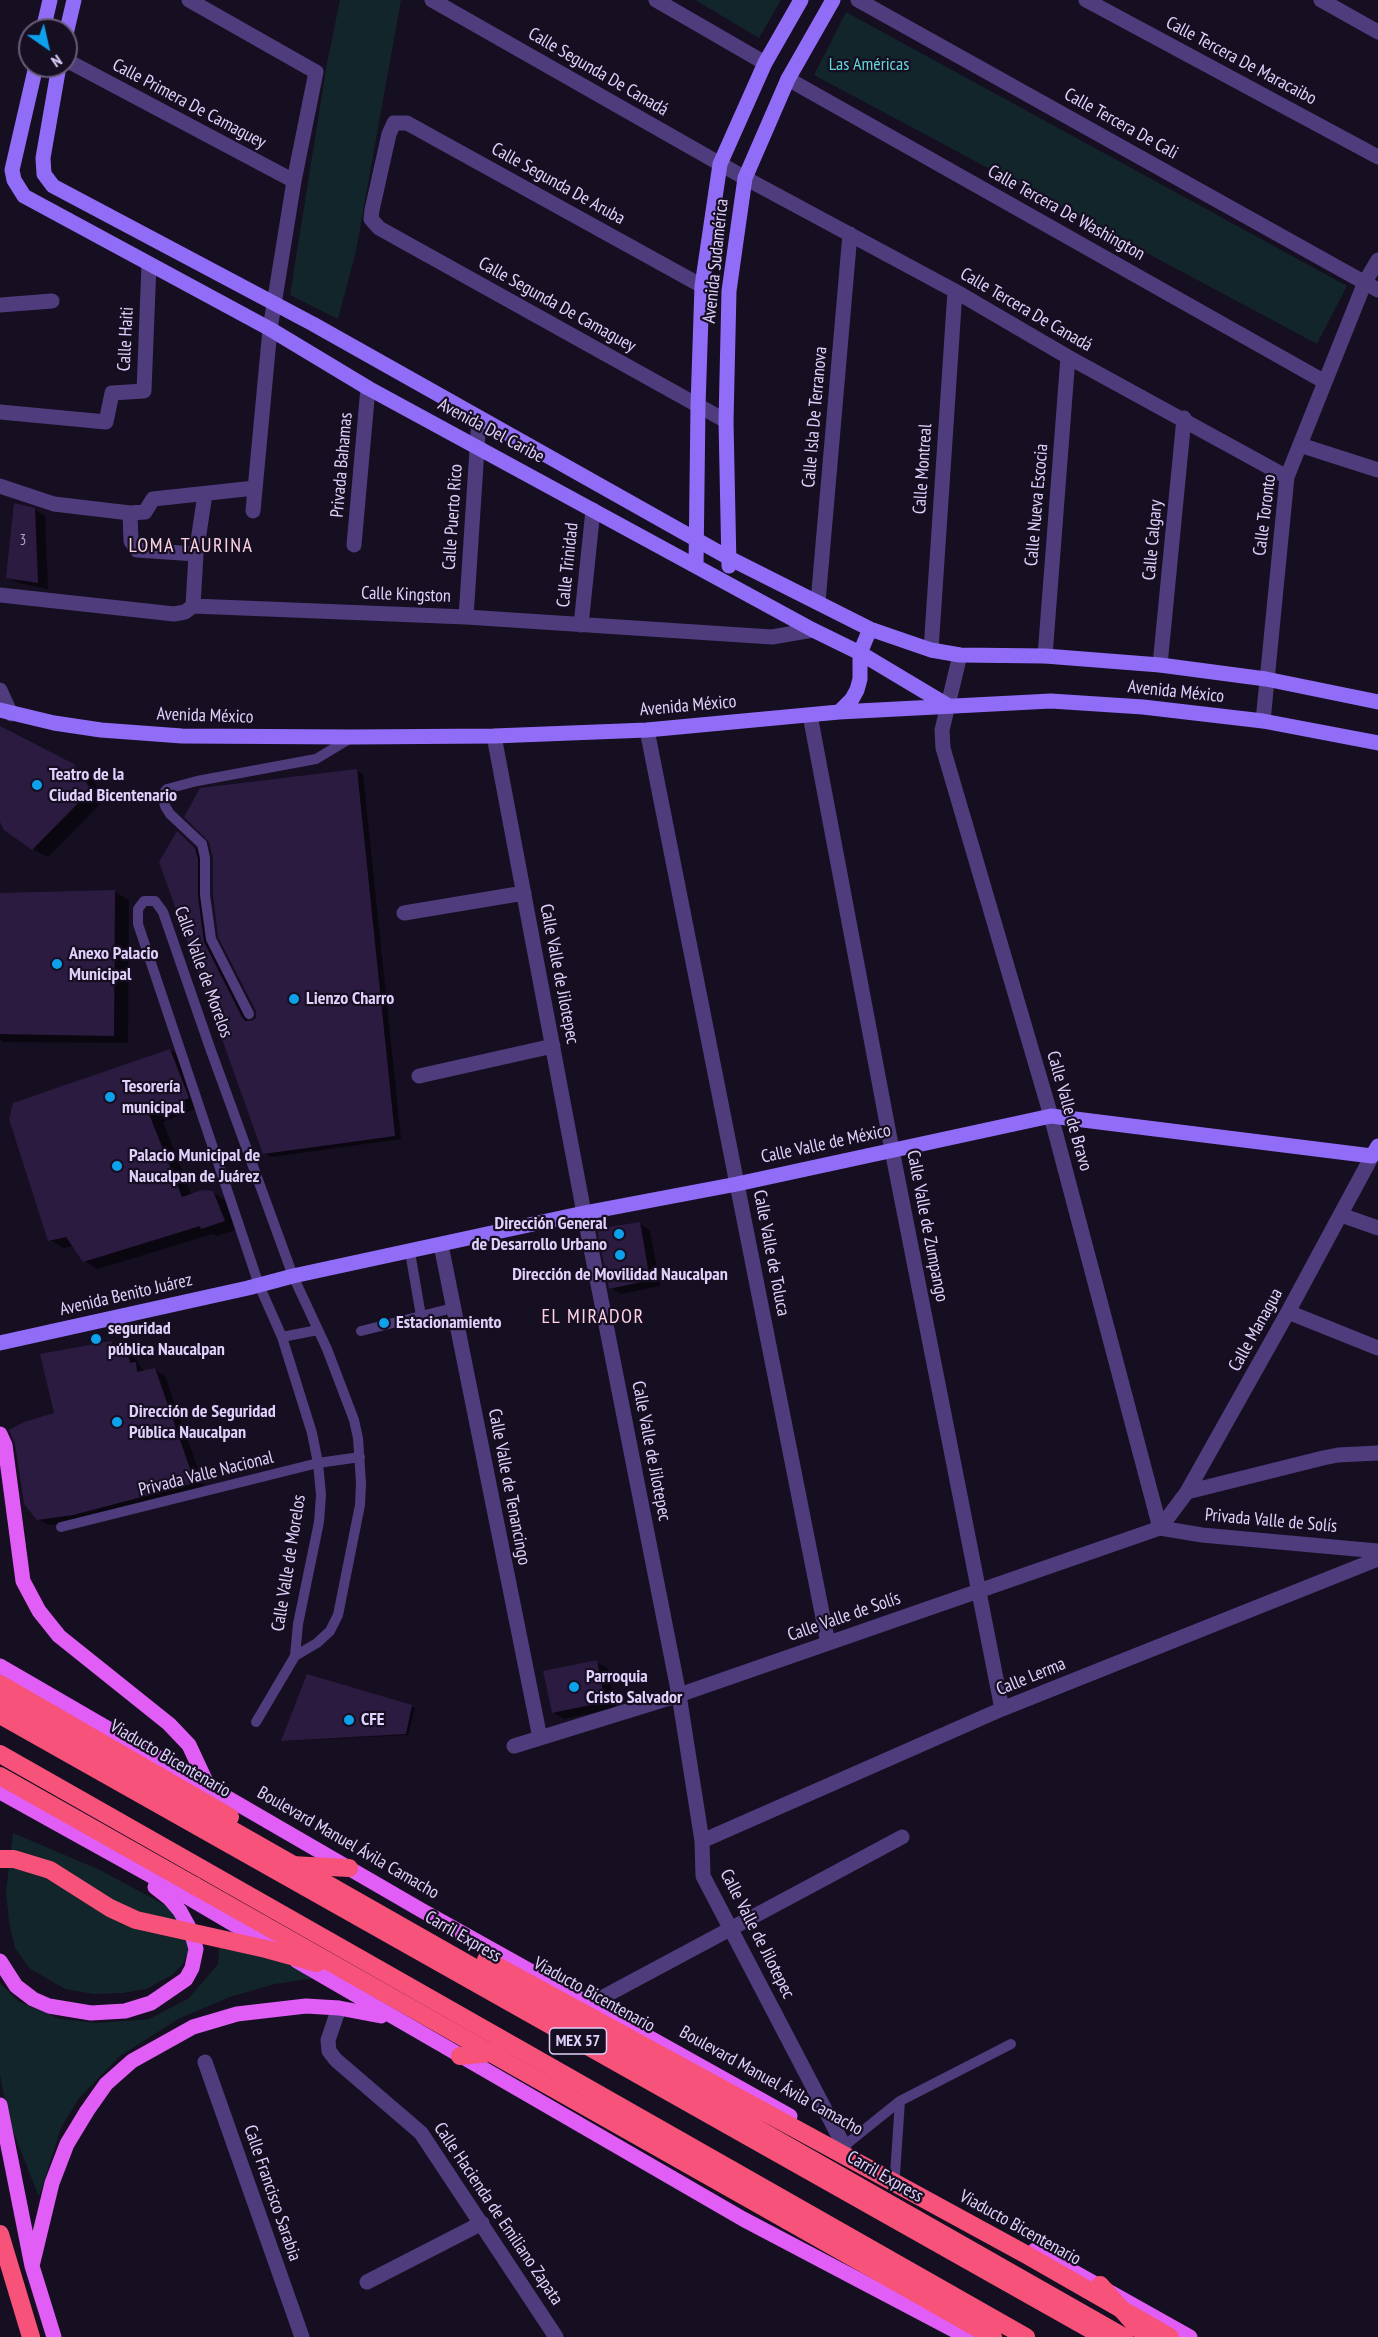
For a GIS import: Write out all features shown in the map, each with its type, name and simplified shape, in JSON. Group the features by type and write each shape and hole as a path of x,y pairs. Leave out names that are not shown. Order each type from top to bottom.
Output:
{"highway":[{"name":"Viaducto Bicentenario","path":"0,1684 379,1904 1027,2255 1170,2337"},
{"name":"Carril Express","path":"0,1698 1124,2337"},
{"name":"MEX 57","path":"0,1715 1104,2337"},
{"name":"MEX 57","path":"0,1754 1026,2337"},
{"path":"0,1776 996,2337"},
{"path":"0,1859 14,1859 51,1870 110,1908 136,1920 266,1949 345,1971"},
{"path":"261,1863 349,1868"},
{"path":"460,2056 520,2050"},
{"path":"0,2234 31,2337"},
{"path":"1100,2285 1146,2337"},
{"path":"981,2312 996,2337"}],"main road":[{"path":"0,1434 5,1444 23,1581 39,1611 59,1636 169,1724 189,1744 209,1788"},
{"name":"Boulevard Manuel Ávila Camacho","path":"0,1666 209,1788 590,2004 1190,2337"},
{"path":"0,1792 118,1857 743,2220 967,2337"},
{"path":"0,1804 36,1812"},
{"path":"0,1961 16,1986 33,1999 49,2006 91,2013 125,2012 151,2003 186,1979 192,1968 196,1949 191,1931 180,1911 169,1898 118,1857"},
{"path":"32,2266 52,2183 67,2144 106,2084 132,2061 194,2027 237,2014 281,2007 339,2008 400,2022"},
{"path":"0,2104 32,2266 54,2337"}],"street":[{"path":"46,18 50,0"},
{"path":"70,18 74,0"},
{"path":"189,0 316,72 294,181 270,329 253,511"},
{"name":"Calle Segunda De Canadá","path":"432,0 745,178"},
{"path":"656,0 765,63"},
{"name":"Avenida Sudamérica","path":"696,566 702,286 720,164 765,63 801,0"},
{"name":"Avenida Sudamérica","path":"729,584 726,421 729,291 745,178 788,79 833,0"},
{"name":"Calle Tercera De Cali","path":"858,0 1372,286"},
{"name":"Calle Tercera De Maracaibo","path":"1086,0 1378,157"},
{"path":"1321,0 1378,32"},
{"name":"Calle Primera De Camaguey","path":"78,66 294,181"},
{"name":"Avenida Del Caribe","path":"33,78 12,170 18,189 30,199 270,329 368,388 813,630 860,653 947,705"},
{"name":"Avenida Del Caribe","path":"57,78 43,158 44,174 54,186 313,324 729,558 870,629 931,650 960,655"},
{"name":"Calle Tercera De Washington","path":"788,79 1325,382"},
{"name":"Calle Segunda De Aruba","path":"371,219 389,134 394,123 408,123 702,286"},
{"name":"Calle Tercera De Canadá","path":"745,178 955,291 1068,357 1184,418 1287,477"},
{"name":"Calle Segunda De Camaguey","path":"371,219 379,228 726,421"},
{"name":"Calle Isla De Terranova","path":"818,602 850,234"},
{"name":"Calle Toronto","path":"1263,721 1287,477 1325,382 1372,286 1378,260"},
{"name":"Calle Haiti","path":"0,412 106,422 112,393 144,391 149,264"},
{"name":"Calle Montreal","path":"931,650 955,291"},
{"path":"0,305 52,301"},
{"name":"Calle Nueva Escocia","path":"1045,656 1068,357"},
{"name":"Privada Bahamas","path":"354,545 368,388"},
{"name":"Calle Calgary","path":"1160,665 1184,418"},
{"name":"Calle Puerto Rico","path":"466,617 479,419"},
{"path":"1300,445 1378,470"},
{"path":"0,486 68,507 137,512"},
{"path":"196,554 136,550 131,541 137,512 153,499 255,488"},
{"path":"193,606 196,554 205,494"},
{"name":"Calle Trinidad","path":"581,625 593,510"},
{"name":"Calle Kingston","path":"0,595 174,614 185,612 193,606 466,617 772,637 813,630"},
{"path":"839,712 852,699 857,690 860,679 860,653 870,629"},
{"name":"Avenida México","path":"960,655 1045,656 1160,665 1266,679 1378,702"},
{"name":"Calle Valle de Bravo","path":"960,655 942,730 943,748 1051,1116 1160,1528"},
{"path":"0,690 5,712"},
{"name":"Avenida México","path":"5,712 101,730 182,736 495,736 647,730 839,712 1051,700 1143,707 1263,721 1378,743"},
{"name":"Calle Valle de Zumpango","path":"810,715 892,1150 1002,1709"},
{"name":"Calle Valle de Toluca","path":"647,730 828,1643"},
{"name":"Calle Valle de Jilotepec","path":"495,736 584,1213 679,1695 702,1841 703,1876 844,2146"},
{"path":"404,913 524,893"},
{"path":"419,1076 553,1046"},
{"name":"Calle Valle de México","path":"293,1276 1051,1116 1375,1151"},
{"name":"Calle Managua","path":"1160,1528 1187,1492 1375,1151"},
{"path":"1341,1215 1378,1228"},
{"name":"Calle Valle de Tenancingo","path":"441,1245 540,1738"},
{"name":"Avenida Benito Juárez","path":"0,1343 293,1276"},
{"path":"1288,1312 1378,1348"},
{"path":"1187,1492 1331,1456 1378,1454"},
{"name":"Privada Valle de Solís","path":"1160,1528 1202,1535 1378,1551"},
{"name":"Calle Valle de Solís","path":"514,1746 679,1695 1160,1528"},
{"name":"Calle Lerma","path":"702,1841 1002,1709 1378,1559"},
{"path":"590,2004 902,1837"},
{"name":"Calle Hacienda de Emiliano Zapata","path":"339,2008 328,2040 329,2051 336,2060 421,2133 483,2223 556,2337"},
{"name":"Calle Francisco Sarabia","path":"205,2062 302,2337"},
{"path":"367,2282 483,2223"}],"lane":[{"path":"249,1014 211,939 205,895 205,858 202,844 170,814 162,795 167,789 197,781 316,759 352,737"},
{"name":"Calle Valle de Morelos","path":"256,1722 295,1656 298,1624 319,1522 321,1495 318,1463 312,1433 282,1337 259,1285 138,924 138,909 144,901 155,901 163,912 293,1276 318,1330 354,1420 360,1457 360,1505 338,1615 330,1631 317,1643 295,1656"},
{"path":"410,1252 421,1316"},
{"path":"361,1330 453,1308"},
{"path":"282,1337 318,1330"},
{"name":"Privada Valle Nacional","path":"61,1527 318,1463 360,1457"},
{"path":"844,2146 900,2102 1011,2044"},
{"path":"895,2174 900,2102"}],"green space":[{"path":"340,0 401,0 356,251 338,319 290,295 327,63"},
{"path":"695,0 781,0 759,38"},
{"name":"Las Américas","path":"846,12 1347,286 1317,344 814,75"},
{"path":"13,1833 100,1870 167,1906 183,1921 188,1935 188,1952 183,1964 172,1975 146,1989 94,1994 65,1989 29,1968 15,1948 9,1922 6,1892"},
{"path":"220,1929 316,1978 275,1984 230,1997 180,2018 120,2056 79,2098 61,2128 39,2197 9,2121 0,2075 0,1983 18,2001 60,2019 98,2023 149,2019 189,1998 218,1964"}],"building":[{"path":"14,503 35,508 38,583 6,578"},
{"path":"0,726 74,764 91,790 32,850 4,830 0,822"},
{"name":"Lienzo Charro","path":"357,769 395,1136 263,1154 159,862 177,831 195,848 198,859 198,896 204,942 242,1017 245,1021 252,1021 256,1018 256,1011 218,937 213,894 213,858 209,842 184,817 200,788"},
{"name":"Anexo Palacio Municipal","path":"115,890 114,1036 0,1034 0,893"},
{"path":"170,1049 189,1098 149,1114 182,1197 202,1190 213,1191 225,1221 201,1229 200,1226 83,1262 66,1237 48,1241 9,1119 13,1103"},
{"name":"Dirección de Movilidad Naucalpan","path":"640,1222 650,1280 609,1289 597,1229"},
{"name":"Dirección de Seguridad Pública Naucalpan","path":"111,1341 116,1353 127,1349 130,1363 136,1362 137,1372 155,1368 195,1483 73,1515 37,1520 24,1504 15,1444 9,1430 24,1422 54,1413 40,1354"},
{"name":"Parroquia Cristo Salvador","path":"597,1660 605,1702 552,1713 543,1671"},
{"name":"CFE","path":"307,1674 412,1705 406,1734 281,1741"}],"place":[{"name":"Teatro de la Ciudad Bicentenario","path":"37,785"},
{"name":"Anexo Palacio Municipal","path":"57,964"},
{"name":"Lienzo Charro","path":"294,999"},
{"name":"Tesorería municipal","path":"110,1097"},
{"name":"Palacio Municipal de Naucalpan de Juárez","path":"117,1166"},
{"name":"Dirección General de Desarrollo Urbano","path":"619,1234"},
{"name":"Dirección de Movilidad Naucalpan","path":"620,1255"},
{"name":"Estacionamiento","path":"384,1323"},
{"name":"seguridad pública Naucalpan","path":"96,1339"},
{"name":"Dirección de Seguridad Pública Naucalpan","path":"117,1422"},
{"name":"Parroquia Cristo Salvador","path":"574,1687"},
{"name":"CFE","path":"349,1720"}],"district":[{"name":"LOMA TAURINA","path":"191,546"},
{"name":"EL MIRADOR","path":"593,1317"}]}
